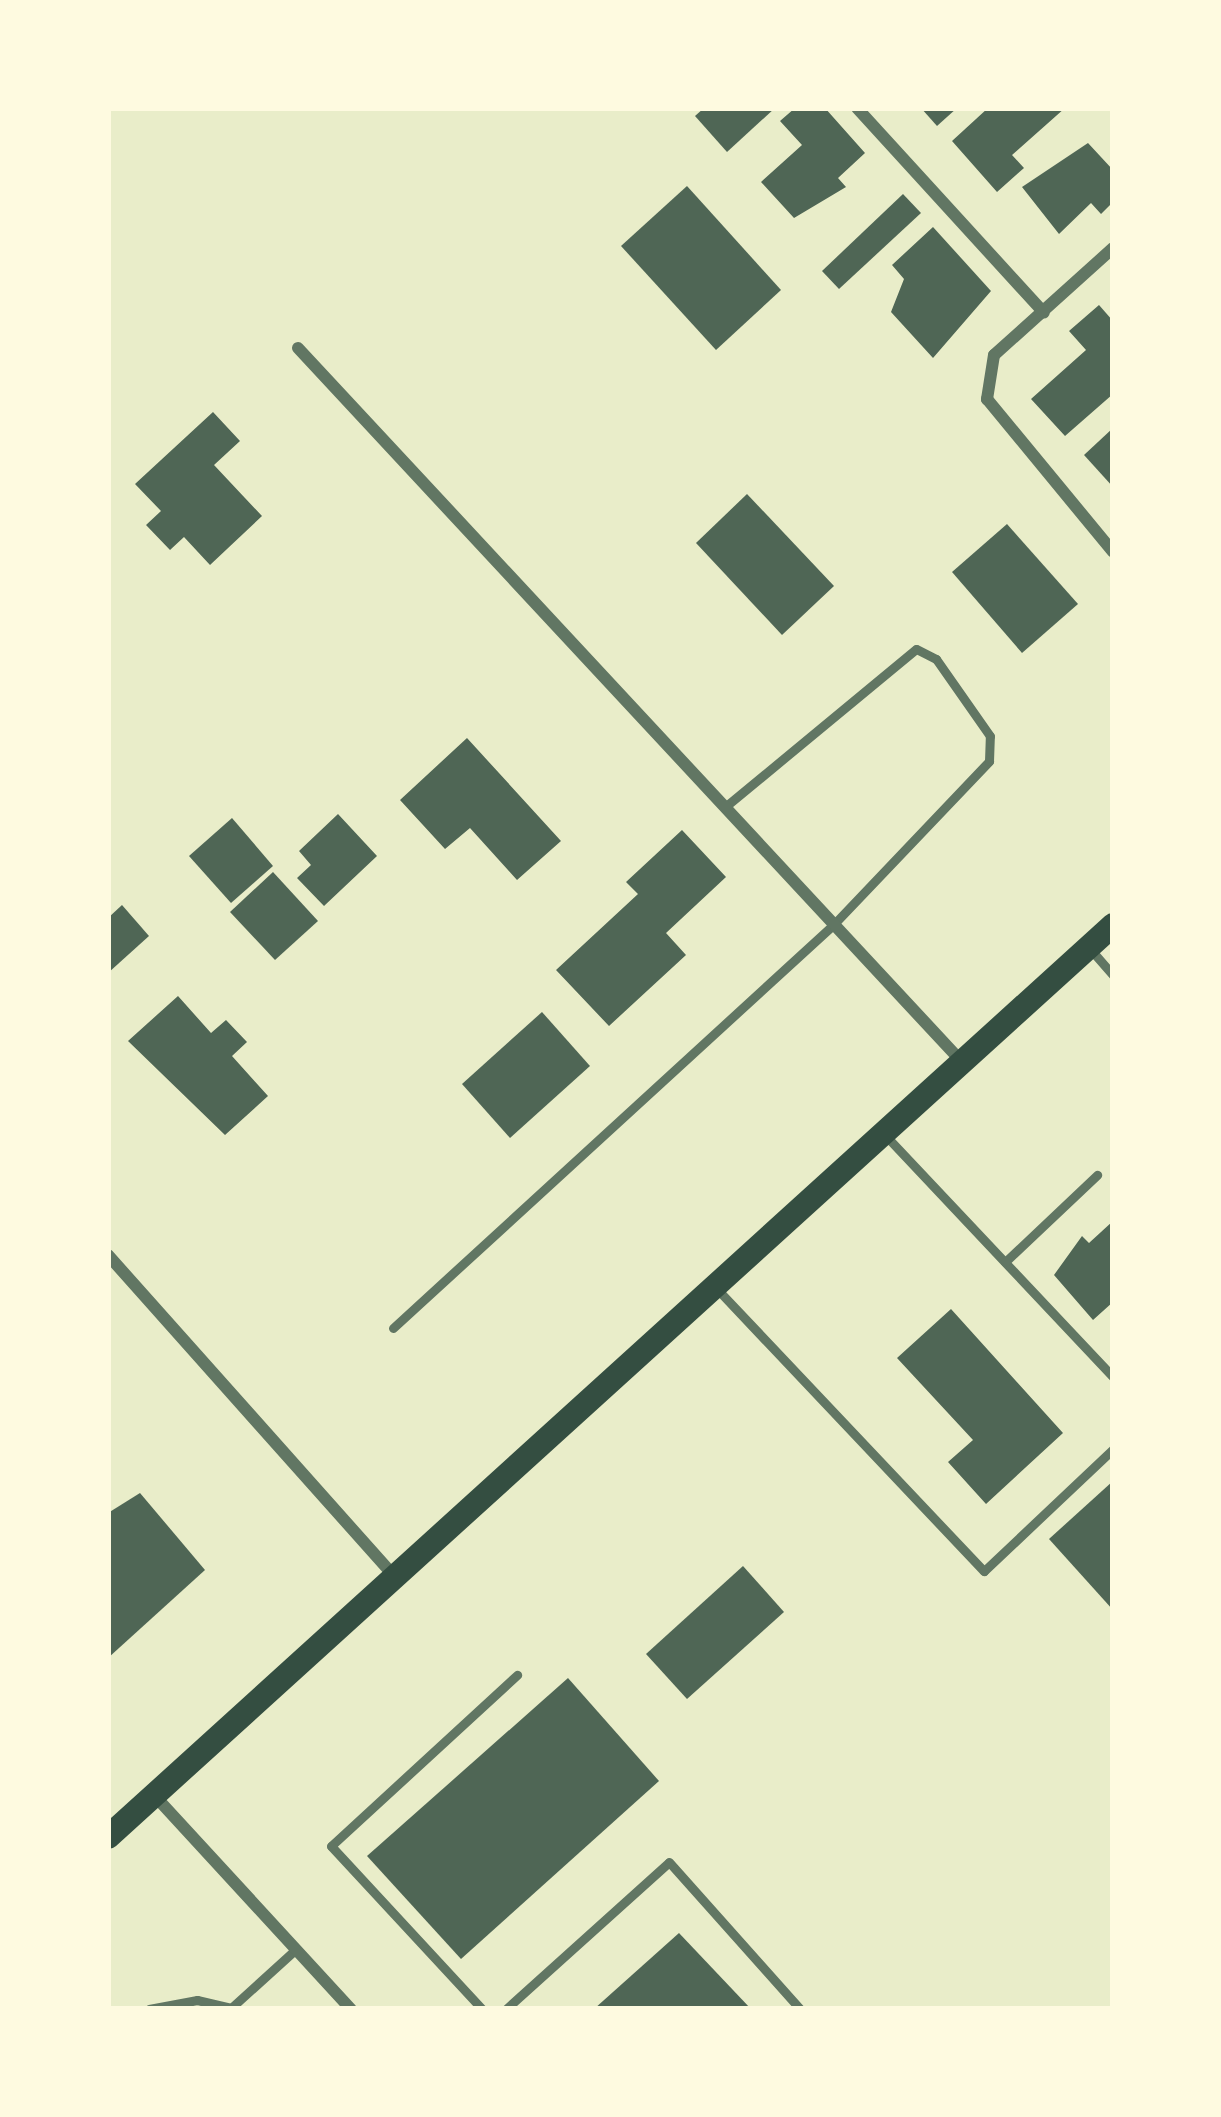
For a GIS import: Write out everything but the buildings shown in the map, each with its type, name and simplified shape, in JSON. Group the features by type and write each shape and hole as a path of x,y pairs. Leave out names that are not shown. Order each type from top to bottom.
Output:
{"main road":[{"path":"108,1837 1113,925"}],"street":[{"path":"857,108 1044,313"},
{"path":"1113,248 994,355 988,381 1001,428 1113,552"},
{"path":"298,348 961,1061"},
{"path":"108,1255 393,1575"},
{"path":"154,1796 351,2009"}],"lane":[{"path":"393,1328 834,924 989,761 980,714 936,659 898,654 725,807"},
{"path":"1088,947 1113,975"},
{"path":"883,1132 1113,1377"},
{"path":"1005,1262 1097,1175"},
{"path":"714,1285 984,1571 1113,1449"},
{"path":"482,2009 332,1846 517,1675"},
{"path":"506,2009 668,1862 800,2009"},
{"path":"149,2009 197,2000 231,2009 296,1948"}]}
